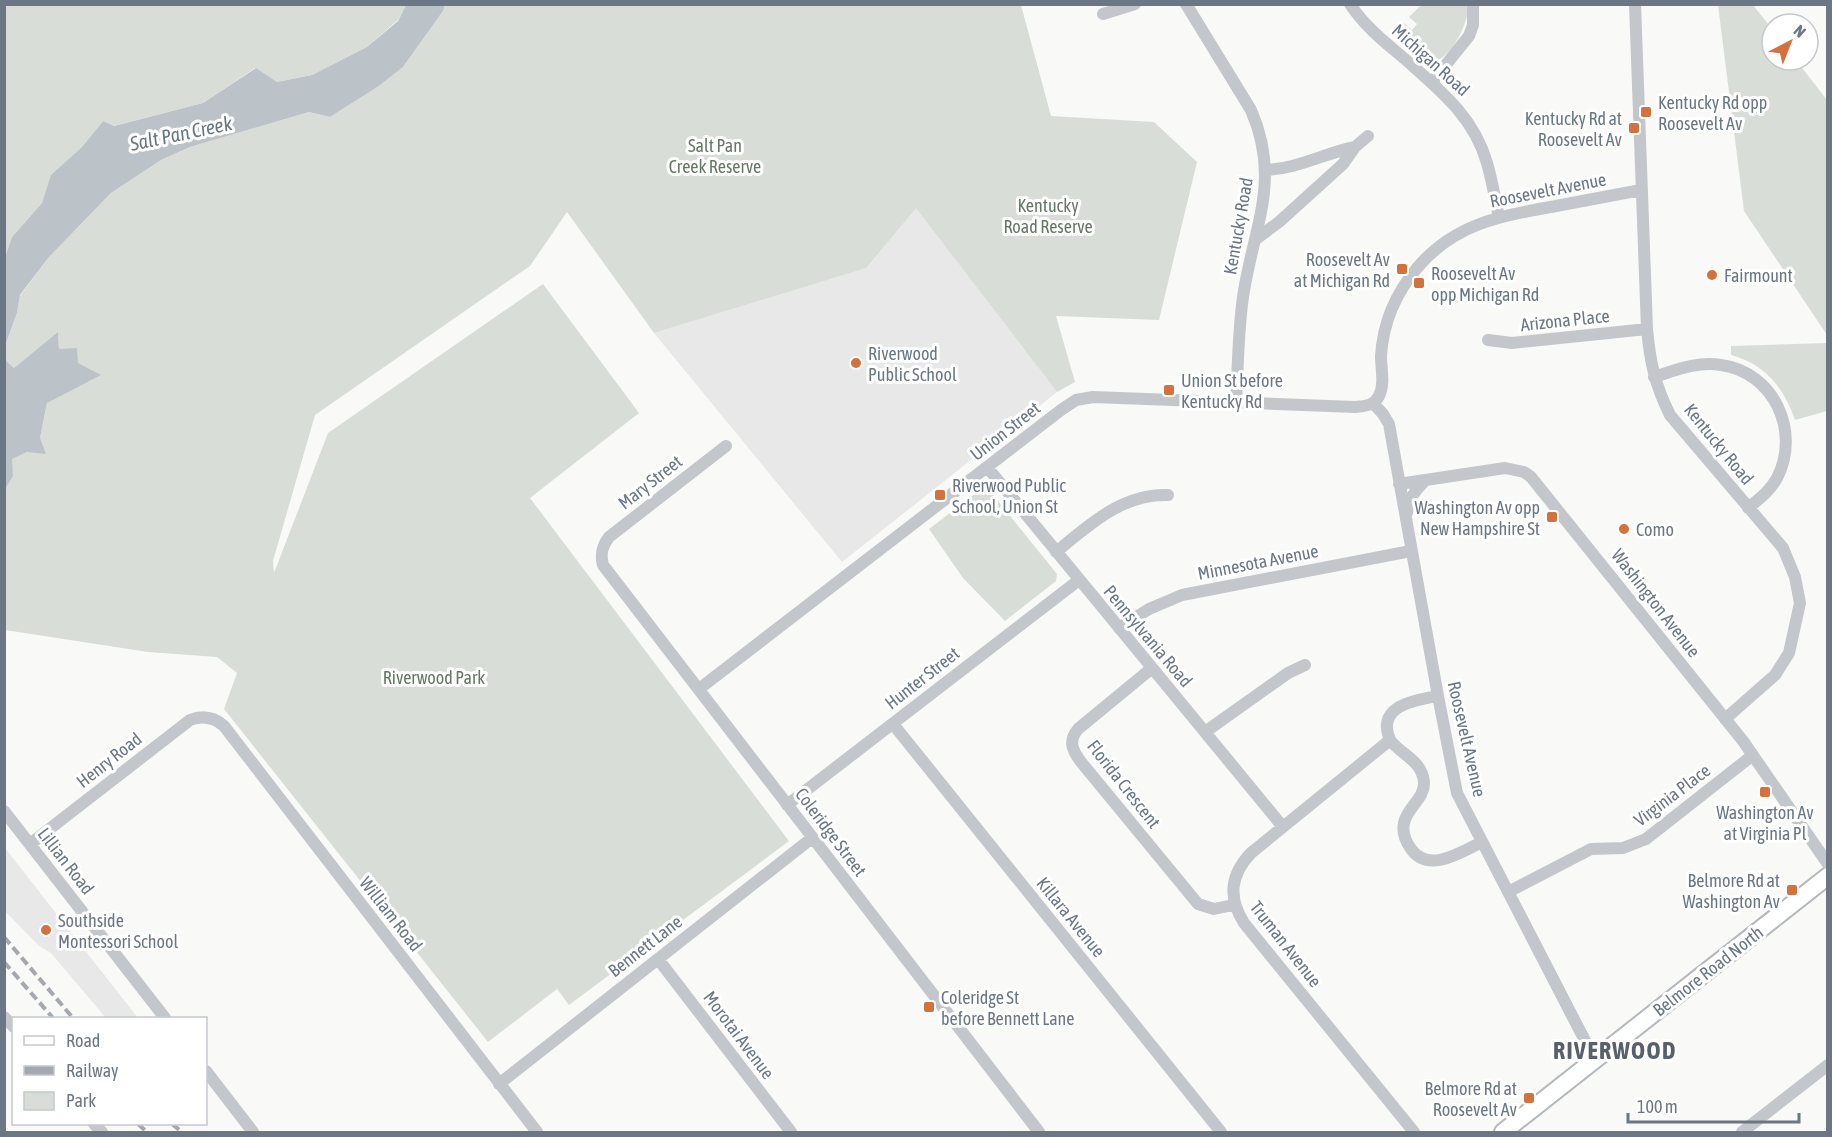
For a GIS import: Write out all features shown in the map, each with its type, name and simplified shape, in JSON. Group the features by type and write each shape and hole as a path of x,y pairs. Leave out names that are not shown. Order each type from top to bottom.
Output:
{"main road":[{"name":"Belmore Road North","path":"1503,1132 1827,876"}],"street":[{"path":"1103,14 1135,4"},
{"name":"Kentucky Road","path":"1186,4 1251,110 1262,141 1266,170 1264,199 1243,297 1236,402"},
{"name":"Michigan Road","path":"1350,4 1358,17 1370,29 1432,82 1460,110 1476,135 1487,162 1498,217"},
{"path":"1432,82 1469,36 1473,26 1473,4"},
{"name":"Kentucky Road","path":"1635,4 1647,329 1654,377 1670,415 1783,548 1795,577 1800,603 1789,653 1775,675 1725,719"},
{"path":"1256,239 1279,222 1343,164 1355,147 1368,136"},
{"path":"1266,170 1284,169 1335,151 1355,147"},
{"name":"Roosevelt Avenue","path":"1595,1060 1457,793 1389,424 1373,403 1381,390 1381,355 1385,331 1396,300 1410,276 1427,257 1448,240 1473,226 1498,217 1641,190"},
{"name":"Arizona Place","path":"1488,340 1512,343 1647,329"},
{"path":"1654,377 1702,364 1722,365 1746,372 1761,383 1772,396 1784,420 1785,454 1773,484 1748,508"},
{"name":"Union Street","path":"699,689 1069,404 1093,397 1355,407 1373,403"},
{"name":"Mary Street","path":"602,550 609,537 726,446"},
{"name":"Pennsylvania Road","path":"987,467 1283,827"},
{"name":"Washington Avenue","path":"1399,484 1505,468 1524,472 1531,477 1753,755 1827,864"},
{"path":"1406,521 1412,495 1427,479"},
{"path":"1056,552 1115,508 1145,496 1168,495"},
{"name":"Coleridge Street","path":"602,550 601,558 608,572 1039,1132"},
{"name":"Minnesota Avenue","path":"1119,628 1149,609 1182,595 1412,551"},
{"name":"Hunter Street","path":"787,805 1079,580"},
{"path":"1205,732 1288,673 1305,665"},
{"name":"Florida Crescent","path":"1152,668 1078,729 1072,739 1072,746 1080,762 1198,904 1214,909 1233,905"},
{"path":"1438,696 1412,700 1397,707 1388,720 1390,740 1414,760 1424,782 1422,792 1404,822 1405,838 1414,853 1430,861 1449,858 1482,842"},
{"name":"Henry Road","path":"30,844 190,720 204,717 215,719"},
{"name":"William Road","path":"215,719 229,732 537,1132"},
{"name":"Killara Avenue","path":"893,724 1221,1132"},
{"name":"Truman Avenue","path":"1390,740 1251,853 1240,865 1234,881 1233,905 1244,924 1414,1132"},
{"name":"Virginia Place","path":"1508,892 1591,849 1623,848 1646,839 1753,755"},
{"name":"Lillian Road","path":"4,811 164,1017"},
{"name":"Bennett Lane","path":"499,1084 812,838"},
{"name":"Morotai Avenue","path":"658,959 790,1132"},
{"path":"1742,1132 1827,1065"},
{"path":"207,1072 254,1132"}],"shaded area":[{"name":"Riverwood Public School","path":"916,207 1057,392 842,562 654,333 865,268"},
{"name":"Southside Montessori School","path":"5,848 137,1017 105,1017 51,953 38,945 5,911"}],"green space":[{"path":"5,5 406,5 398,20 367,47 312,75 277,82 255,68 203,103 113,126 103,121 82,147 52,175 42,203 12,237 5,257"},
{"path":"445,5 1021,5 1051,116 1154,122 1197,162 1159,320 1056,316 1075,382 1057,392 916,208 866,268 654,333 567,212 530,266 315,415 273,561 274,573 328,433 543,284 639,413 530,498 789,841 569,1005 557,989 488,1042 224,709 237,673 217,657 148,652 5,630 4,489 13,476 11,459 27,452 40,438 47,403 78,363 59,349 58,333 14,368 5,360 5,346 17,313 20,296 49,257 111,193 161,160 190,147 309,112 330,117 379,86 403,67"},
{"path":"1424,5 1469,5 1462,31 1452,48 1446,55 1430,63 1395,33 1404,23 1412,30 1417,24 1409,17"},
{"path":"1718,5 1753,5 1760,14 1760,72 1805,72 1827,100 1827,335 1744,211"},
{"path":"1827,343 1827,411 1795,420 1785,398 1772,379 1754,364 1731,355 1731,346"},
{"path":"980,490 990,491 1057,574 1056,581 1005,621 963,578 929,529"}],"water":[{"name":"Salt Pan Creek","path":"406,5 445,5 403,67 379,86 330,117 309,112 190,147 161,160 111,193 49,257 20,295 17,313 5,346 5,257 12,237 42,203 51,175 82,147 103,121 114,126 203,103 256,68 277,82 312,75 367,47 398,21"},
{"path":"58,332 59,349 77,348 78,363 101,375 47,403 40,438 46,454 27,452 12,459 13,476 5,489 5,360 14,368"}],"railway":[{"path":"4,937 72,1017"},
{"path":"4,962 52,1017"},
{"path":"139,1125 147,1132"},
{"path":"173,1125 182,1132"}],"place":[{"name":"Kentucky Rd opp Roosevelt Av","path":"1646,112"},
{"name":"Kentucky Rd at Roosevelt Av","path":"1634,128"},
{"name":"Roosevelt Av at Michigan Rd","path":"1402,269"},
{"name":"Fairmount","path":"1712,275"},
{"name":"Roosevelt Av opp Michigan Rd","path":"1419,283"},
{"name":"Riverwood Public School","path":"856,363"},
{"name":"Union St before Kentucky Rd","path":"1169,390"},
{"name":"Riverwood Public School, Union St","path":"940,495"},
{"name":"Washington Av opp New Hampshire St","path":"1552,517"},
{"name":"Como","path":"1624,529"},
{"name":"Washington Av at Virginia Pl","path":"1765,792"},
{"name":"Belmore Rd at Washington Av","path":"1792,890"},
{"name":"Southside Montessori School","path":"46,930"},
{"name":"Coleridge St before Bennett Lane","path":"929,1007"},
{"name":"Belmore Rd at Roosevelt Av","path":"1529,1098"}],"district":[{"name":"RIVERWOOD","path":"1615,1050"}],"park label":[{"name":"Salt Pan Creek Reserve","path":"715,155"},
{"name":"Kentucky Road Reserve","path":"1048,215"},
{"name":"Riverwood Park","path":"434,677"}]}
